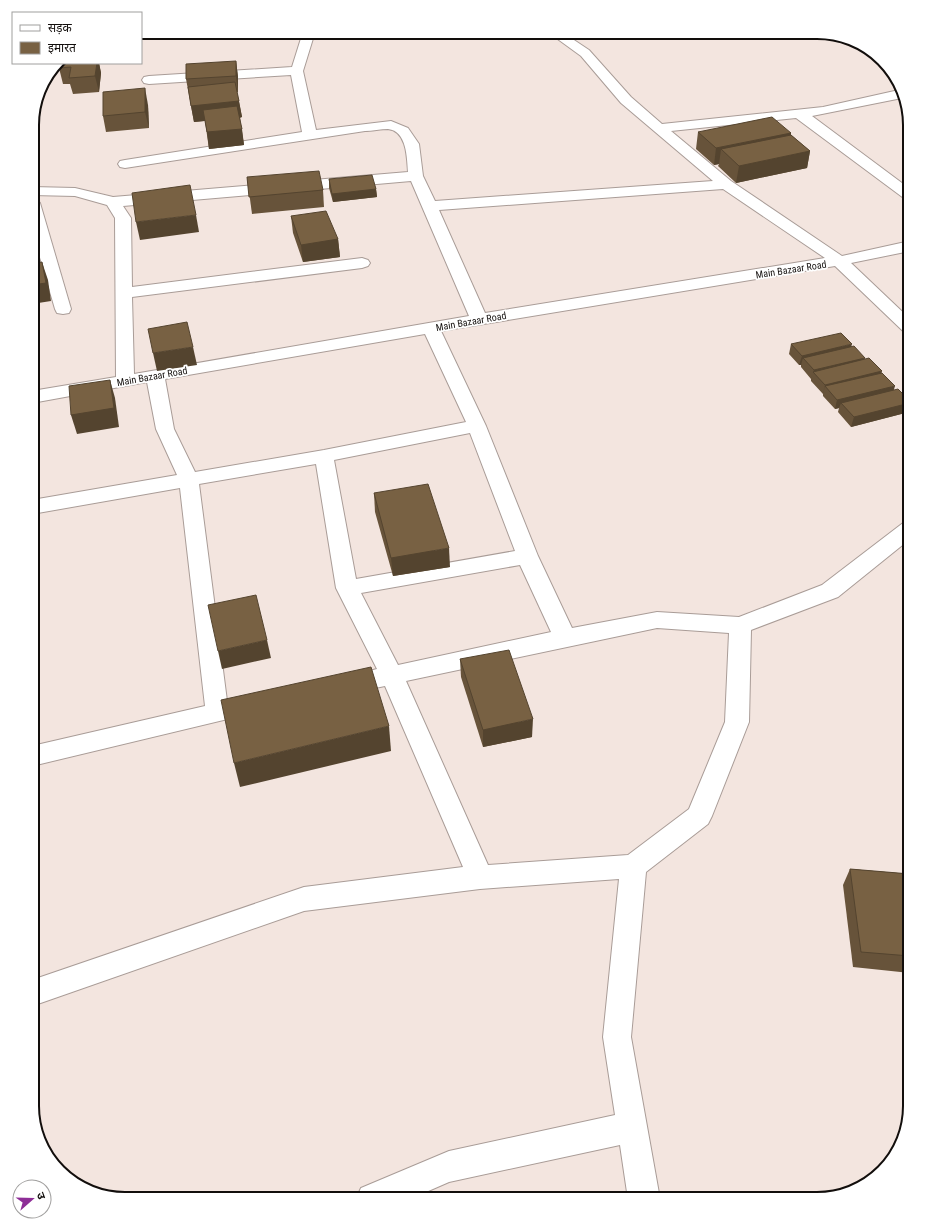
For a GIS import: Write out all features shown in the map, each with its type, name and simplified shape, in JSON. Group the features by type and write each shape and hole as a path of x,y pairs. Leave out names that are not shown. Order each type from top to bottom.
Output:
{"street":[{"path":"307,39 297,71 310,136"},
{"path":"564,39 585,53 626,100 726,184 839,261 903,321"},
{"path":"149,80 297,71"},
{"path":"660,128 823,112 897,95"},
{"path":"800,114 903,191"},
{"path":"124,164 391,125 403,132 412,144 416,176 479,319"},
{"path":"39,191 75,192 113,202 416,176"},
{"path":"428,206 726,184"},
{"path":"113,202 124,218 125,381"},
{"path":"39,227 63,310"},
{"name":"Main Bazaar Road","path":"39,396 479,319 839,261 903,247"},
{"path":"124,293 362,263"},
{"path":"432,327 477,426 527,556 565,638"},
{"path":"155,375 165,429 189,480 217,712"},
{"path":"39,506 324,456 477,426"},
{"path":"324,456 347,588 392,676 480,877"},
{"path":"324,690 565,638 657,620 740,625 830,591 903,534"},
{"path":"347,588 527,556"},
{"path":"39,991 304,899 480,877 633,866 699,816 737,722 740,625"},
{"path":"39,754 217,712 271,701"},
{"path":"633,866 617,1038 643,1192"},
{"path":"389,1192 449,1167 631,1127"}],"building":[{"path":"236,61 236,76 186,79 186,64"},
{"path":"64,64 97,64 95,76 69,78 71,67 60,68"},
{"path":"235,82 239,101 191,106 188,87"},
{"path":"145,88 145,112 103,116 103,92"},
{"path":"237,106 242,129 207,132 203,110"},
{"path":"772,117 791,133 716,148 698,132"},
{"path":"791,135 810,151 739,166 721,149"},
{"path":"319,171 323,190 249,197 247,177"},
{"path":"372,175 376,189 332,194 329,179"},
{"path":"190,185 196,215 136,222 132,193"},
{"path":"326,211 338,239 301,245 291,216"},
{"path":"42,262 46,283 39,284 39,263"},
{"path":"187,322 193,347 153,353 148,329"},
{"path":"841,333 852,344 802,356 791,344"},
{"path":"854,346 865,358 814,370 803,358"},
{"path":"869,358 882,371 825,385 813,372"},
{"path":"882,373 895,386 837,400 825,386"},
{"path":"110,380 114,408 71,415 69,386"},
{"path":"898,389 903,394 903,405 854,417 841,403"},
{"path":"428,484 449,548 391,558 374,493"},
{"path":"256,595 267,640 218,651 208,605"},
{"path":"509,650 533,719 483,730 460,659"},
{"path":"371,667 389,726 234,763 221,700"},
{"path":"850,869 903,873 903,955 861,952"}]}
